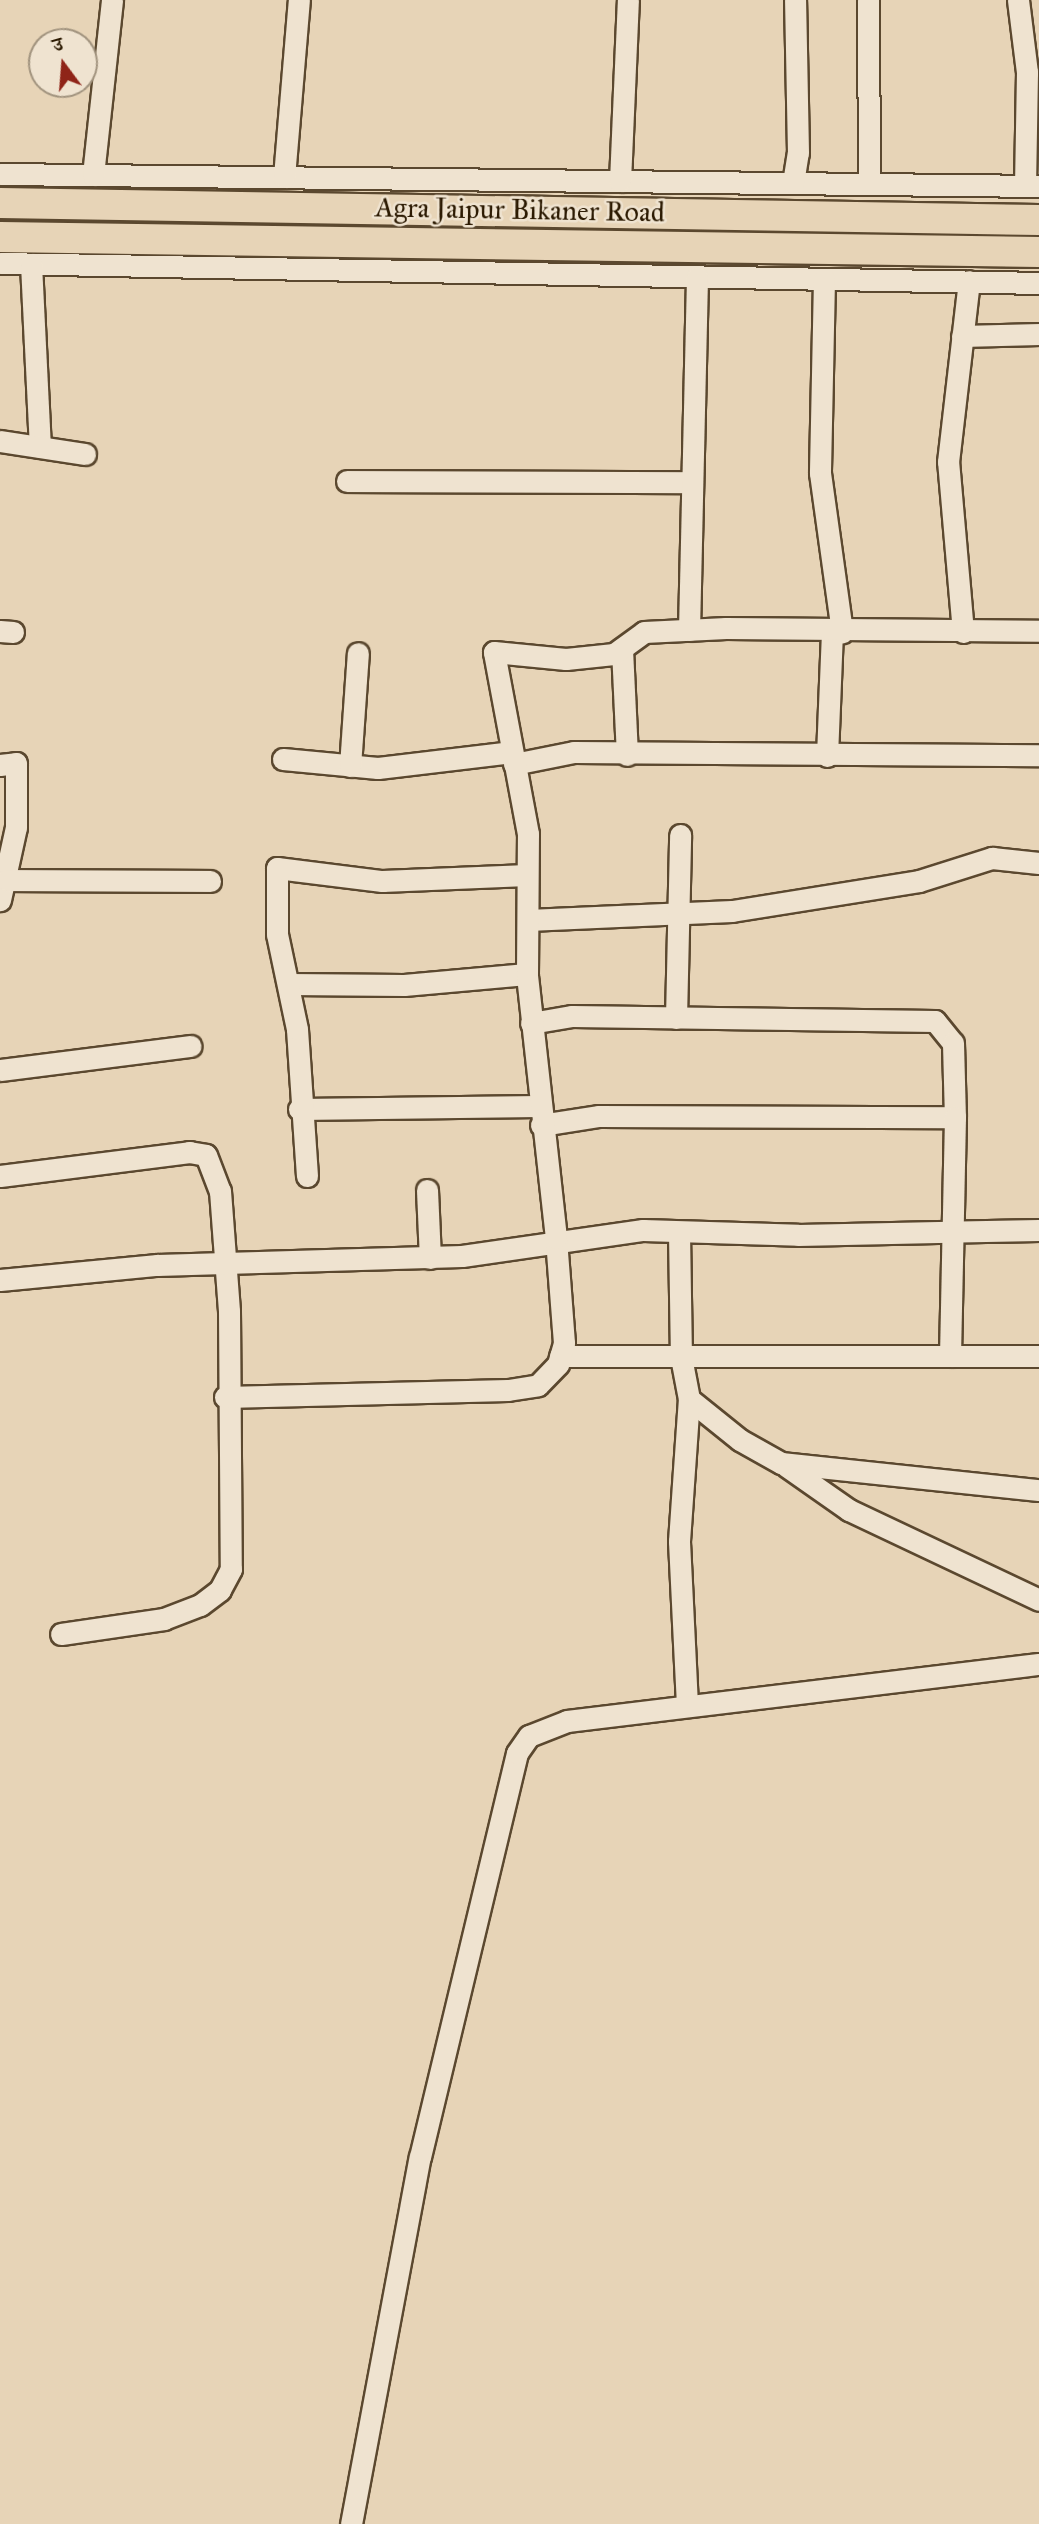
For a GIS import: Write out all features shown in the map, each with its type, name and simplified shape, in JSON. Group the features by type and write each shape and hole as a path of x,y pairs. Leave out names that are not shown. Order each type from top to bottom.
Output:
{"highway":[{"name":"Agra Jaipur Bikaner Road","path":"0,203 1039,220"},
{"name":"Agra Jaipur Bikaner Road","path":"0,237 1039,252"}],"street":[{"path":"93,175 112,0"},
{"path":"284,177 299,0"},
{"path":"620,181 628,0"},
{"path":"793,183 799,153 795,0"},
{"path":"868,0 869,184"},
{"path":"0,174 1032,186 1027,72 1018,0"},
{"path":"0,263 1039,283"},
{"path":"31,264 40,447"},
{"path":"689,630 697,277"},
{"path":"824,279 820,472 837,632 827,756"},
{"path":"963,632 948,462 969,281"},
{"path":"962,336 1039,334"},
{"path":"0,441 85,453"},
{"path":"347,481 692,482"},
{"path":"225,1397 508,1390 551,1378 560,1356 556,1238 540,1115 527,974 528,834 494,652 566,659 622,649 644,632 689,630 1039,631"},
{"path":"622,649 627,755"},
{"path":"350,766 358,653"},
{"path":"283,760 350,766 513,758 574,752 627,755 1039,755"},
{"path":"0,765 16,763 4,890 210,881"},
{"path":"676,1018 680,835"},
{"path":"528,919 809,902 919,881 992,858 1039,863"},
{"path":"307,1176 299,1110 297,1028 277,934 277,868 382,881 527,875"},
{"path":"288,985 404,985 527,974"},
{"path":"531,1023 572,1016 935,1021 953,1043 955,1118 950,1356"},
{"path":"0,1070 190,1046"},
{"path":"299,1110 599,1116 955,1118"},
{"path":"0,1176 206,1155 220,1191 225,1268 225,1397 234,1527 230,1569 220,1590 164,1619 61,1634"},
{"path":"427,1190 430,1258"},
{"path":"0,1280 156,1265 225,1268 430,1258 556,1238 679,1232 952,1233 1039,1230"},
{"path":"679,1232 681,1357 689,1399 679,1542 687,1704"},
{"path":"560,1356 1039,1356"},
{"path":"689,1399 740,1440 781,1463 849,1510 1039,1601"},
{"path":"781,1463 1039,1490"},
{"path":"351,2524 420,2157 517,1753 529,1736 567,1721 687,1704 1039,1664"}]}
